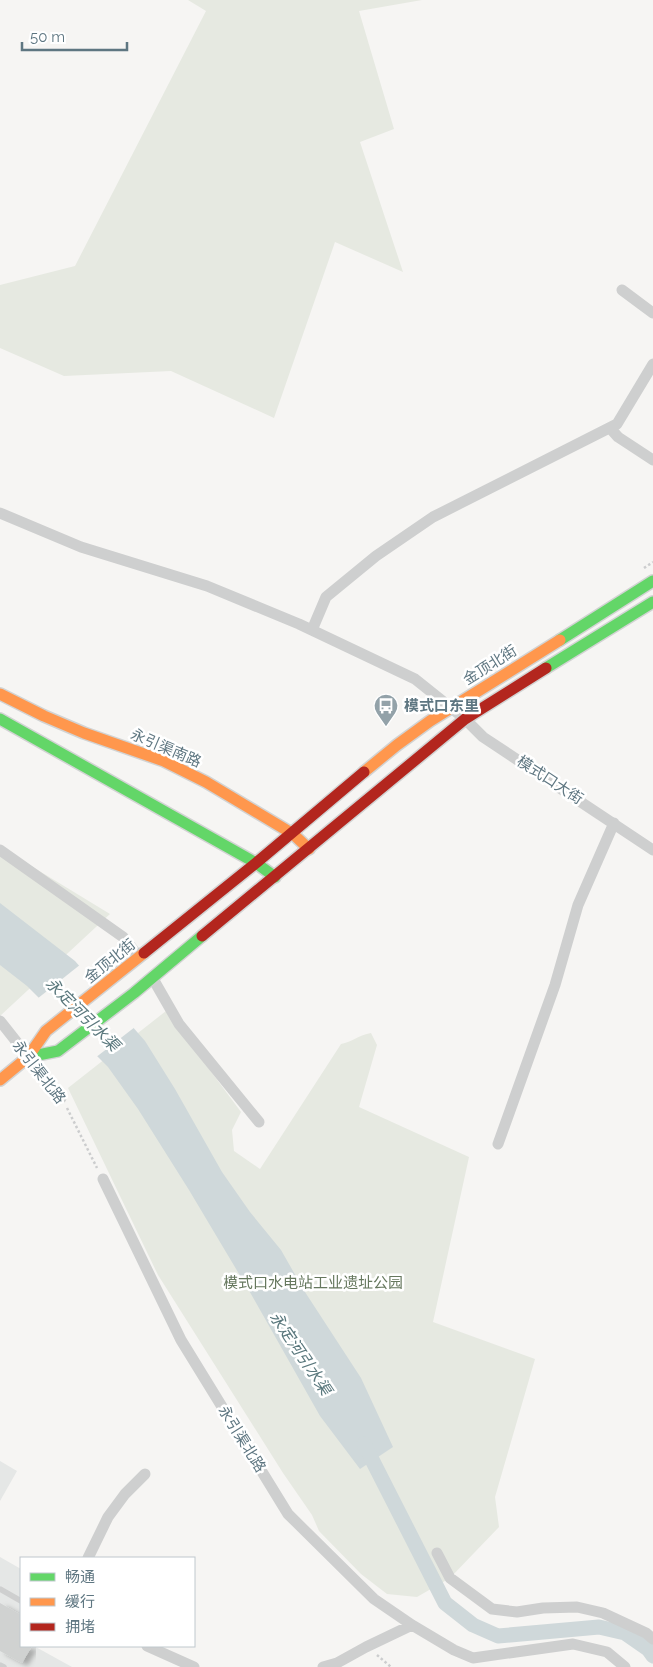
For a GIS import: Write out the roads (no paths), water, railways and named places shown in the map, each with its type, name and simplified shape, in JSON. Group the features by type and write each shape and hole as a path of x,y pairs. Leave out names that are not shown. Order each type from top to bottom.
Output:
{"main road":[{"name":"金顶北街","path":"28,1057 46,1031 293,834 397,745 449,708 653,581"},
{"name":"金顶北街","path":"28,1057 58,1051 134,993 480,708 653,602"},
{"name":"永引渠南路","path":"0,694 84,733 164,761 206,782 293,834 309,848"},
{"path":"0,719 256,863 275,877"},
{"path":"0,1080 28,1057"}],"street":[{"path":"622,290 653,313"},
{"path":"312,630 326,597 376,556 433,517 617,424 653,364"},
{"path":"610,428 618,437 653,460"},
{"path":"0,513 81,546 207,586 312,630 415,680 449,708"},
{"name":"模式口大街","path":"449,708 465,719 483,736 653,850"},
{"path":"498,1144 555,985 578,905 614,823"},
{"path":"0,850 123,937 138,957"},
{"path":"152,977 179,1024 259,1122"},
{"name":"永引渠北路","path":"0,1021 62,1098"},
{"name":"永引渠北路","path":"103,1179 181,1340 288,1514 374,1600 454,1650 473,1658 573,1644 607,1652 625,1667"},
{"path":"88,1557 108,1517 124,1494 145,1474"},
{"path":"437,1554 450,1578 492,1609 517,1612 543,1608 577,1607 603,1613 646,1633 653,1639"},
{"path":"323,1667 345,1663 366,1647 412,1625"},
{"path":"149,1647 194,1667"}],"lane":[{"path":"0,1589 20,1600"},
{"path":"0,1665 4,1667"}],"water":[{"path":"0,903 75,961 145,1041 175,1089 222,1172 250,1212 281,1250 305,1292 361,1378 393,1447 360,1469 320,1416 251,1294 138,1109 108,1067 27,986 0,965"}],"waterway":[{"name":"永定河引水渠","path":"364,1444 445,1603 473,1625 498,1636 599,1627 625,1633 648,1649 653,1656"}],"place":[{"name":"模式口东里","path":"386,727"}],"park label":[{"name":"模式口水电站工业遗址公园","path":"313,1283"}]}
